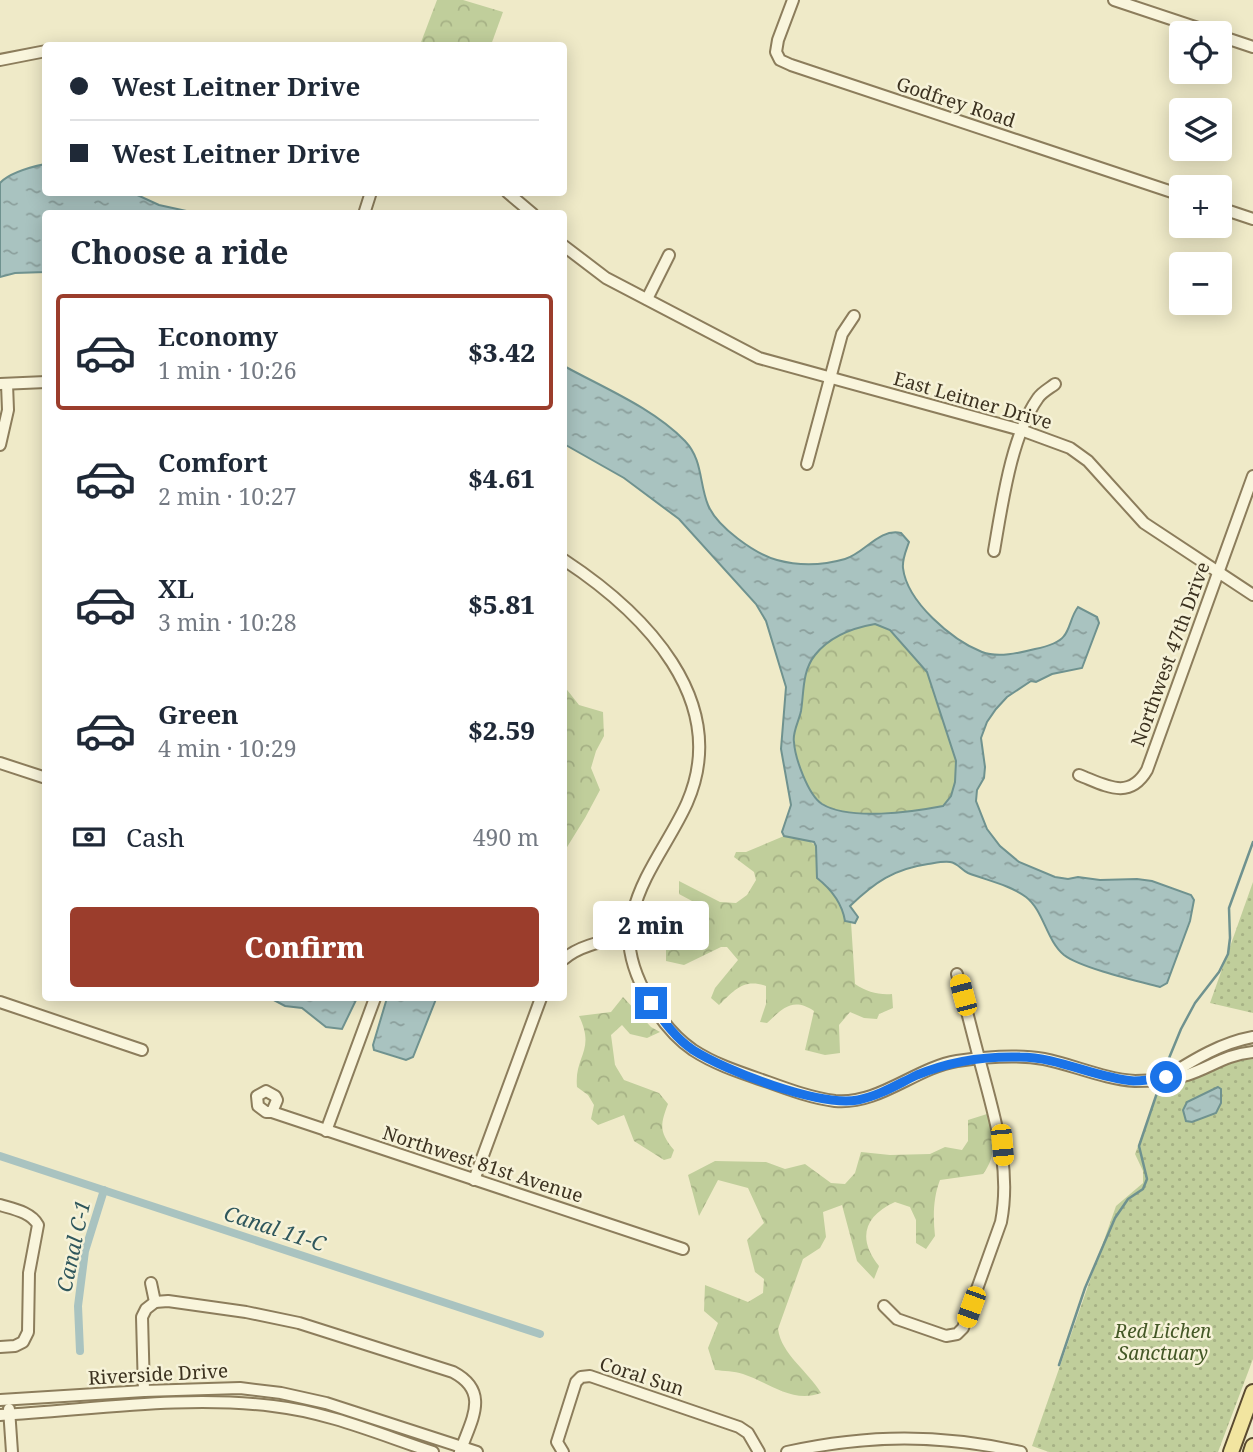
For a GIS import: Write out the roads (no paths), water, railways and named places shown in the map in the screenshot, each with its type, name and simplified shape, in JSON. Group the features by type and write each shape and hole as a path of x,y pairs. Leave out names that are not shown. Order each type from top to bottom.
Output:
{"main road":[{"path":"1231,1452 1253,1392"},
{"path":"1251,1452 1253,1446"}],"street":[{"name":"Godfrey Road","path":"793,0 778,40 776,52 780,60 1169,191"},
{"path":"1114,0 1177,21"},
{"path":"1232,40 1253,47"},
{"path":"0,60 42,52"},
{"path":"511,196 528,210"},
{"path":"1232,212 1253,219"},
{"name":"East Leitner Drive","path":"567,248 606,278 759,358 1021,430 1070,448 1088,461 1144,523 1253,595"},
{"path":"647,299 669,255"},
{"path":"807,464 842,334 854,316"},
{"path":"0,445 8,410 3,384 42,383"},
{"path":"994,551 1004,491 1021,430 1039,396 1055,384"},
{"name":"Northwest 47th Drive","path":"1079,775 1114,788 1126,788 1139,783 1147,771 1253,476"},
{"path":"567,562 591,578 630,612 663,650 684,681 695,706 700,757 695,780 686,804 639,896 629,936 639,978 651,1003 668,1028 691,1048 721,1066 806,1095 837,1101 858,1100 953,1062 1022,1057 1044,1059 1137,1081 1184,1076 1221,1059 1253,1052"},
{"path":"0,763 42,777"},
{"path":"567,958 592,945 629,936"},
{"path":"884,1306 897,1319 946,1336 957,1334 963,1328 1005,1204 1002,1145 957,974"},
{"path":"326,1131 374,1001"},
{"path":"474,1180 540,1001"},
{"path":"0,1002 142,1050"},
{"path":"1166,1077 1215,1048 1233,1040 1253,1037"},
{"name":"Northwest 81st Avenue","path":"272,1112 683,1249"},
{"path":"0,1205 27,1214 35,1219 38,1225 29,1273 28,1332 23,1342 15,1346 0,1347"},
{"path":"150,1283 155,1302"},
{"path":"144,1391 142,1317 146,1309 155,1302 168,1301 246,1312 299,1323 465,1378 474,1388 477,1399 461,1450"},
{"name":"Coral Sun","path":"563,1452 557,1442 576,1382 581,1377 590,1376 739,1426 748,1433 759,1452"},
{"name":"Riverside Drive","path":"4,1400 214,1387 281,1393 327,1403 461,1450 477,1452"},
{"path":"4,1400 12,1452"},
{"name":"Riverside Drive","path":"5,1415 227,1401 276,1406 321,1415 433,1452"},
{"path":"787,1452 853,1440 926,1438 978,1443 1021,1452"}],"water":[{"path":"42,165 42,196 140,196 159,205 182,210 42,210 42,272 15,273 0,277 0,183 27,168"},
{"path":"567,368 658,418 685,441 695,456 708,505 719,522 748,546 768,557 794,563 829,563 852,556 886,534 901,533 909,542 903,568 913,594 945,629 970,646 988,654 1015,653 1055,643 1066,633 1078,607 1097,617 1099,623 1082,668 1052,674 1036,682 1031,681 1007,697 987,722 981,738 984,778 977,790 976,801 987,829 1000,846 1019,862 1055,877 1137,879 1152,881 1191,895 1194,900 1190,921 1167,983 1160,987 1110,974 1072,960 1058,949 1037,910 1026,897 1005,886 968,873 950,862 916,866 886,878 850,906 858,917 855,923 845,921 835,897 817,878 814,842 784,836 782,832 791,805 781,749 786,687 766,621 756,604 679,519 624,478 567,446","holes":["875,624 890,630 927,672 956,761 951,796 943,806 881,814 848,812 822,804 803,776 794,738 801,711 804,682 815,655 827,643 842,634"]},
{"path":"276,1001 356,1001 342,1029 326,1027 302,1008 285,1006"},
{"path":"386,1001 435,1001 413,1057 406,1060 374,1050 373,1045"},
{"path":"1218,1087 1221,1089 1221,1103 1216,1113 1192,1122 1186,1121 1183,1110 1187,1102"}],"waterway":[{"path":"1167,1063 1195,1003 1219,972 1228,954 1229,908 1253,842"},
{"path":"1059,1365 1085,1288 1115,1218 1128,1199 1143,1189 1147,1179 1139,1146 1159,1087"},
{"name":"Canal 11-C","path":"0,1156 540,1334"},
{"name":"Canal C-1","path":"80,1351 78,1306 85,1251 104,1190"}],"park label":[{"name":"Red Lichen Sanctuary","path":"1163,1342"}]}
